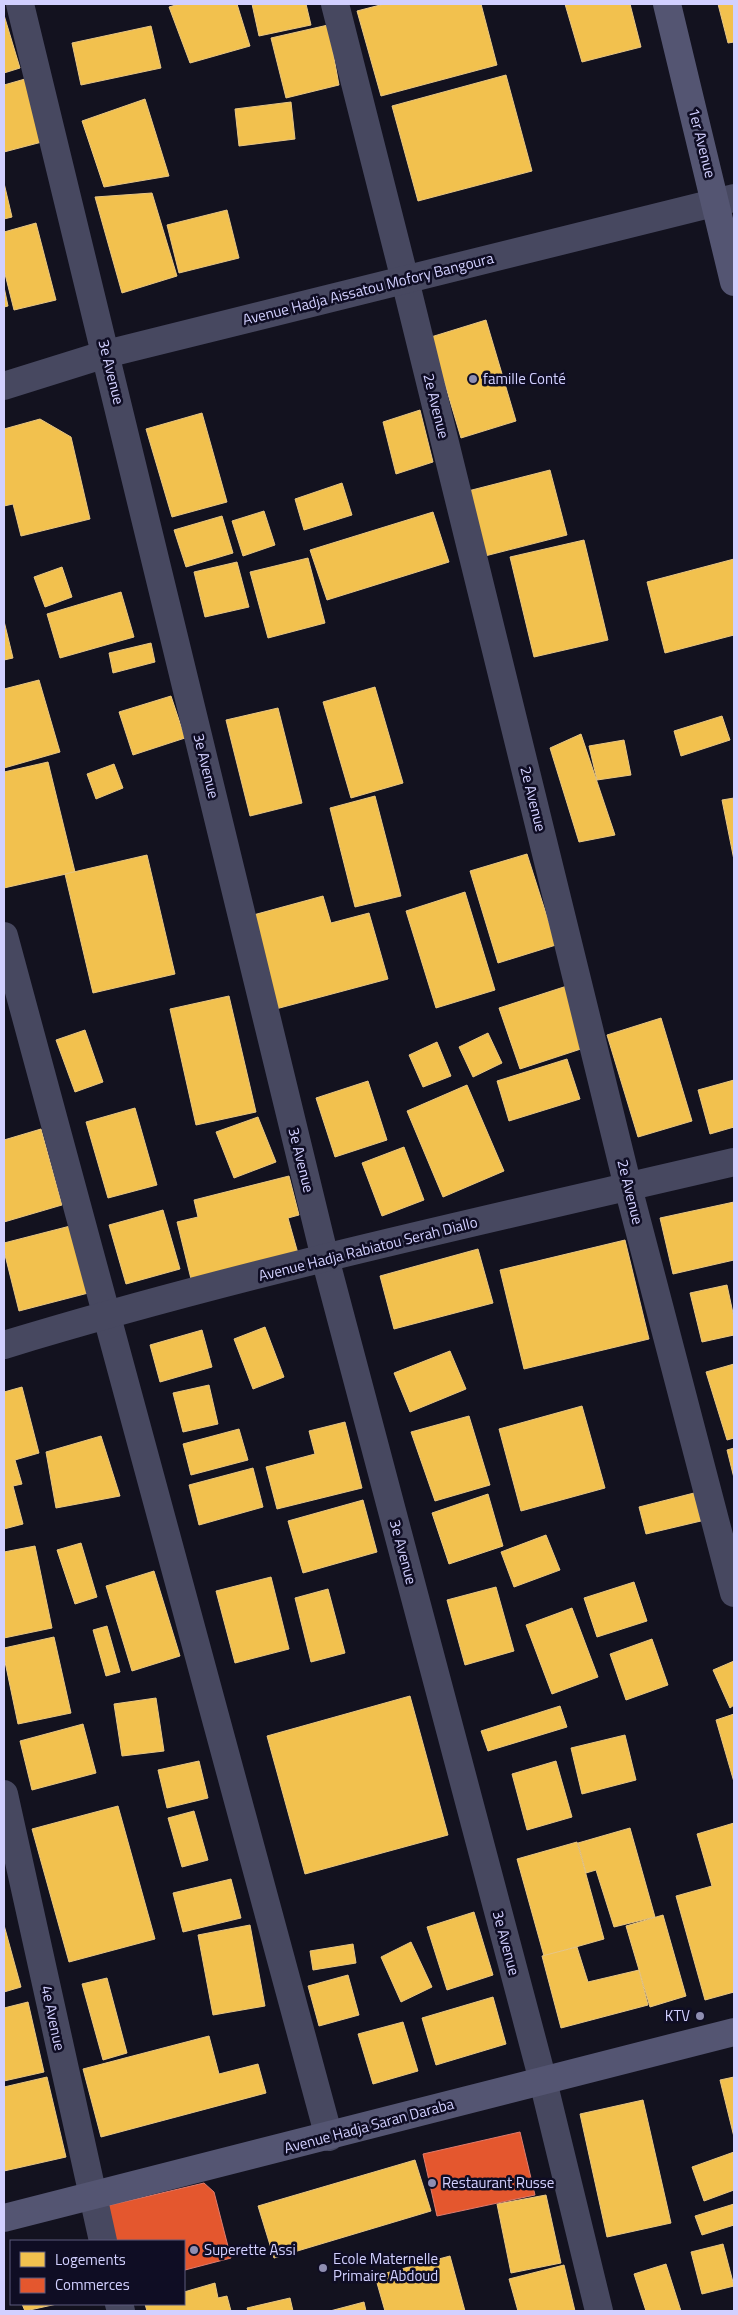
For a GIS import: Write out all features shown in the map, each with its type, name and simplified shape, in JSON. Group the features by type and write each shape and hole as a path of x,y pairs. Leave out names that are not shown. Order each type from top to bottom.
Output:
{"main road":[{"name":"1er Avenue","path":"667,4 725,200 734,282"},
{"name":"Avenue Hadja Saran Daraba","path":"4,2218 329,2137 734,2032"}],"street":[{"name":"3e Avenue","path":"20,4 325,1258 543,2080 599,2311"},
{"name":"2e Avenue","path":"335,4 405,280 628,1187 734,1593"},
{"name":"Avenue Hadja Aissatou Mofory Bangoura","path":"4,386 106,354 725,200"},
{"path":"4,936 329,2137"},
{"name":"Avenue Hadja Rabiatou Serah Diallo","path":"4,1345 107,1313 325,1258 734,1162"},
{"name":"4e Avenue","path":"4,1794 103,2240"}],"building: Logements":[{"path":"179,4 237,4 250,46 190,63 169,7"},
{"path":"252,4 306,4 311,25 259,36"},
{"path":"384,4 481,4 497,65 381,96 357,11"},
{"path":"565,4 630,4 641,47 582,62"},
{"path":"718,4 734,4 734,42 728,43"},
{"path":"4,15 20,68 4,73"},
{"path":"328,25 339,85 286,98 271,38"},
{"path":"151,26 161,68 81,85 72,43"},
{"path":"506,75 532,171 418,201 392,106"},
{"path":"25,79 42,142 4,152 4,85"},
{"path":"145,99 169,176 104,187 82,121"},
{"path":"291,102 295,139 239,146 235,109"},
{"path":"4,183 12,217 4,219"},
{"path":"152,193 177,276 122,293 95,197"},
{"path":"227,210 239,258 179,273 167,225"},
{"path":"36,223 56,300 14,310 4,270 4,232"},
{"path":"4,287 8,306 4,307"},
{"name":"famille Conté","path":"486,320 516,421 461,438 431,337"},
{"path":"420,410 433,462 396,474 383,422"},
{"path":"202,413 227,502 172,517 146,429"},
{"path":"40,419 71,437 90,519 21,536 13,504 4,506 4,429"},
{"path":"550,470 567,535 485,556 468,491"},
{"path":"342,483 352,515 304,530 295,499"},
{"path":"264,511 275,545 243,556 232,521"},
{"path":"433,512 449,562 327,600 310,550"},
{"path":"222,516 233,553 186,567 174,530"},
{"path":"584,540 608,640 534,657 510,557"},
{"path":"308,558 325,623 268,638 250,572"},
{"path":"734,559 734,635 665,653 647,582"},
{"path":"237,562 249,607 205,617 194,572"},
{"path":"62,567 72,597 45,607 34,577"},
{"path":"121,592 134,637 60,658 47,614"},
{"path":"4,621 13,658 4,660"},
{"path":"151,643 155,662 113,673 109,653"},
{"path":"39,680 60,752 4,768 4,689"},
{"path":"375,687 403,783 351,798 323,702"},
{"path":"171,696 185,738 133,755 119,712"},
{"path":"278,708 302,803 250,816 226,720"},
{"path":"722,716 730,740 681,756 674,731"},
{"path":"581,734 615,835 579,842 550,748"},
{"path":"624,740 631,775 597,780 589,746"},
{"path":"48,762 75,872 4,888 4,772"},
{"path":"114,764 123,788 96,799 87,774"},
{"path":"375,796 401,896 355,907 330,808"},
{"path":"734,798 734,860 722,800"},
{"path":"527,854 556,945 498,963 470,871"},
{"path":"147,855 175,974 93,993 65,874"},
{"path":"465,892 495,990 436,1008 406,911"},
{"path":"323,896 331,923 369,913 388,979 272,1010 246,917"},
{"path":"570,985 590,1046 520,1069 499,1008"},
{"path":"229,996 256,1112 196,1125 170,1009"},
{"path":"661,1018 692,1121 638,1137 607,1035"},
{"path":"85,1030 103,1082 75,1092 56,1040"},
{"path":"488,1033 502,1063 473,1077 459,1047"},
{"path":"437,1042 451,1076 423,1087 409,1055"},
{"path":"567,1059 580,1099 509,1121 497,1081"},
{"path":"734,1080 734,1127 710,1134 698,1090"},
{"path":"368,1081 387,1140 335,1157 316,1098"},
{"path":"467,1085 504,1171 443,1197 407,1111"},
{"path":"135,1108 157,1185 108,1198 86,1122"},
{"path":"258,1117 276,1162 234,1178 216,1132"},
{"path":"41,1129 62,1205 4,1222 4,1140"},
{"path":"404,1147 424,1200 382,1216 362,1163"},
{"path":"289,1176 299,1215 288,1218 299,1257 192,1283 177,1222 198,1217 194,1200"},
{"path":"734,1202 734,1260 673,1274 660,1218"},
{"path":"163,1210 180,1269 126,1284 109,1225"},
{"path":"78,1224 96,1291 19,1311 4,1251 4,1243"},
{"path":"625,1240 649,1339 524,1369 500,1270"},
{"path":"478,1249 493,1303 394,1329 380,1276"},
{"path":"727,1285 734,1318 734,1335 702,1342 690,1293"},
{"path":"265,1327 284,1377 253,1389 234,1339"},
{"path":"202,1330 212,1367 160,1382 150,1345"},
{"path":"450,1351 466,1389 410,1412 394,1373"},
{"path":"734,1364 734,1438 727,1440 706,1372"},
{"path":"209,1385 218,1424 183,1432 173,1393"},
{"path":"22,1387 39,1453 15,1460 22,1484 13,1486 23,1524 4,1529 4,1392"},
{"path":"582,1406 605,1488 521,1511 499,1429"},
{"path":"469,1416 490,1485 435,1501 411,1432"},
{"path":"345,1422 362,1488 277,1509 266,1467 315,1454 309,1431"},
{"path":"239,1429 248,1460 191,1475 183,1444"},
{"path":"101,1436 120,1496 56,1508 46,1452"},
{"path":"734,1448 734,1478 727,1450"},
{"path":"253,1468 263,1507 199,1525 189,1485"},
{"path":"694,1493 701,1521 646,1534 639,1507"},
{"path":"488,1494 503,1546 449,1564 432,1513"},
{"path":"363,1500 377,1552 303,1573 288,1521"},
{"path":"546,1535 560,1570 514,1587 501,1552"},
{"path":"81,1543 97,1597 75,1604 57,1550"},
{"path":"35,1546 52,1628 4,1638 4,1552"},
{"path":"154,1571 180,1656 132,1671 106,1586"},
{"path":"271,1577 289,1649 235,1663 216,1591"},
{"path":"634,1582 647,1621 597,1637 584,1598"},
{"path":"496,1587 514,1651 465,1665 447,1600"},
{"path":"328,1589 345,1653 311,1662 295,1598"},
{"path":"572,1608 598,1677 552,1694 526,1625"},
{"path":"107,1626 120,1672 106,1676 93,1630"},
{"path":"54,1637 71,1713 18,1724 4,1657 4,1648"},
{"path":"652,1639 668,1685 626,1700 610,1654"},
{"path":"734,1661 734,1705 730,1708 713,1670"},
{"path":"410,1696 448,1835 305,1874 267,1736"},
{"path":"156,1698 164,1751 122,1756 114,1704"},
{"path":"560,1706 567,1727 488,1751 481,1731"},
{"path":"734,1714 734,1782 716,1720"},
{"path":"83,1724 96,1773 32,1790 20,1741"},
{"path":"625,1735 636,1780 582,1794 571,1748"},
{"path":"199,1761 208,1798 167,1808 158,1770"},
{"path":"556,1761 572,1817 527,1830 512,1774"},
{"path":"118,1806 155,1939 69,1962 32,1829"},
{"path":"194,1811 208,1860 182,1867 168,1818"},
{"path":"734,1823 734,1992 705,2000 676,1896 712,1886 697,1834"},
{"path":"630,1828 655,1917 614,1927 596,1870 586,1873 578,1843"},
{"path":"577,1842 604,1939 544,1956 517,1859"},
{"path":"231,1879 241,1918 183,1932 173,1893"},
{"path":"474,1912 493,1975 447,1990 427,1927"},
{"path":"663,1915 686,1996 650,2007 626,1926"},
{"path":"4,1925 21,1987 4,1992"},
{"path":"250,1925 265,2006 213,2015 198,1935"},
{"path":"411,1942 432,1987 401,2002 381,1957"},
{"path":"353,1944 356,1963 313,1970 310,1951"},
{"path":"577,1947 588,1982 639,1970 648,2005 561,2028 542,1956"},
{"path":"348,1975 359,2015 319,2026 308,1986"},
{"path":"107,1978 127,2053 103,2060 82,1984"},
{"path":"493,1997 506,2044 436,2065 422,2018"},
{"path":"28,2002 44,2072 4,2081 4,2008"},
{"path":"403,2022 418,2071 373,2084 358,2034"},
{"path":"209,2036 219,2074 258,2064 266,2093 101,2137 83,2069"},
{"path":"47,2077 66,2157 4,2171 4,2087"},
{"path":"734,2077 734,2137 720,2080"},
{"path":"643,2100 671,2223 607,2237 580,2114"},
{"path":"734,2152 734,2190 704,2201 692,2167"},
{"path":"415,2160 431,2211 274,2258 258,2206"},
{"path":"546,2195 561,2263 511,2273 497,2204"},
{"path":"734,2204 734,2225 702,2235 695,2216"},
{"path":"723,2244 734,2286 702,2294 691,2252"},
{"path":"450,2256 465,2311 385,2311 375,2276"},
{"path":"666,2264 681,2311 646,2311 634,2274"},
{"path":"564,2265 575,2311 518,2311 509,2279"},
{"path":"215,2283 218,2298 227,2296 231,2311 147,2311 145,2305 185,2305 185,2292"},
{"path":"290,2298 293,2311 248,2311 247,2308"},
{"path":"364,2302 366,2311 330,2311"},
{"path":"22,2305 52,2305 25,2311"}],"building: Commerces":[{"path":"520,2132 535,2195 437,2216 423,2154"},
{"path":"204,2183 214,2192 231,2258 185,2270 185,2240 111,2240 102,2207"}],"place":[{"name":"famille Conté","path":"473,379"},
{"name":"KTV","path":"700,2016"},
{"name":"Restaurant Russe","path":"432,2183"},
{"name":"Superette Assi","path":"194,2250"},
{"name":"Ecole Maternelle Primaire Abdoud","path":"323,2268"}]}
